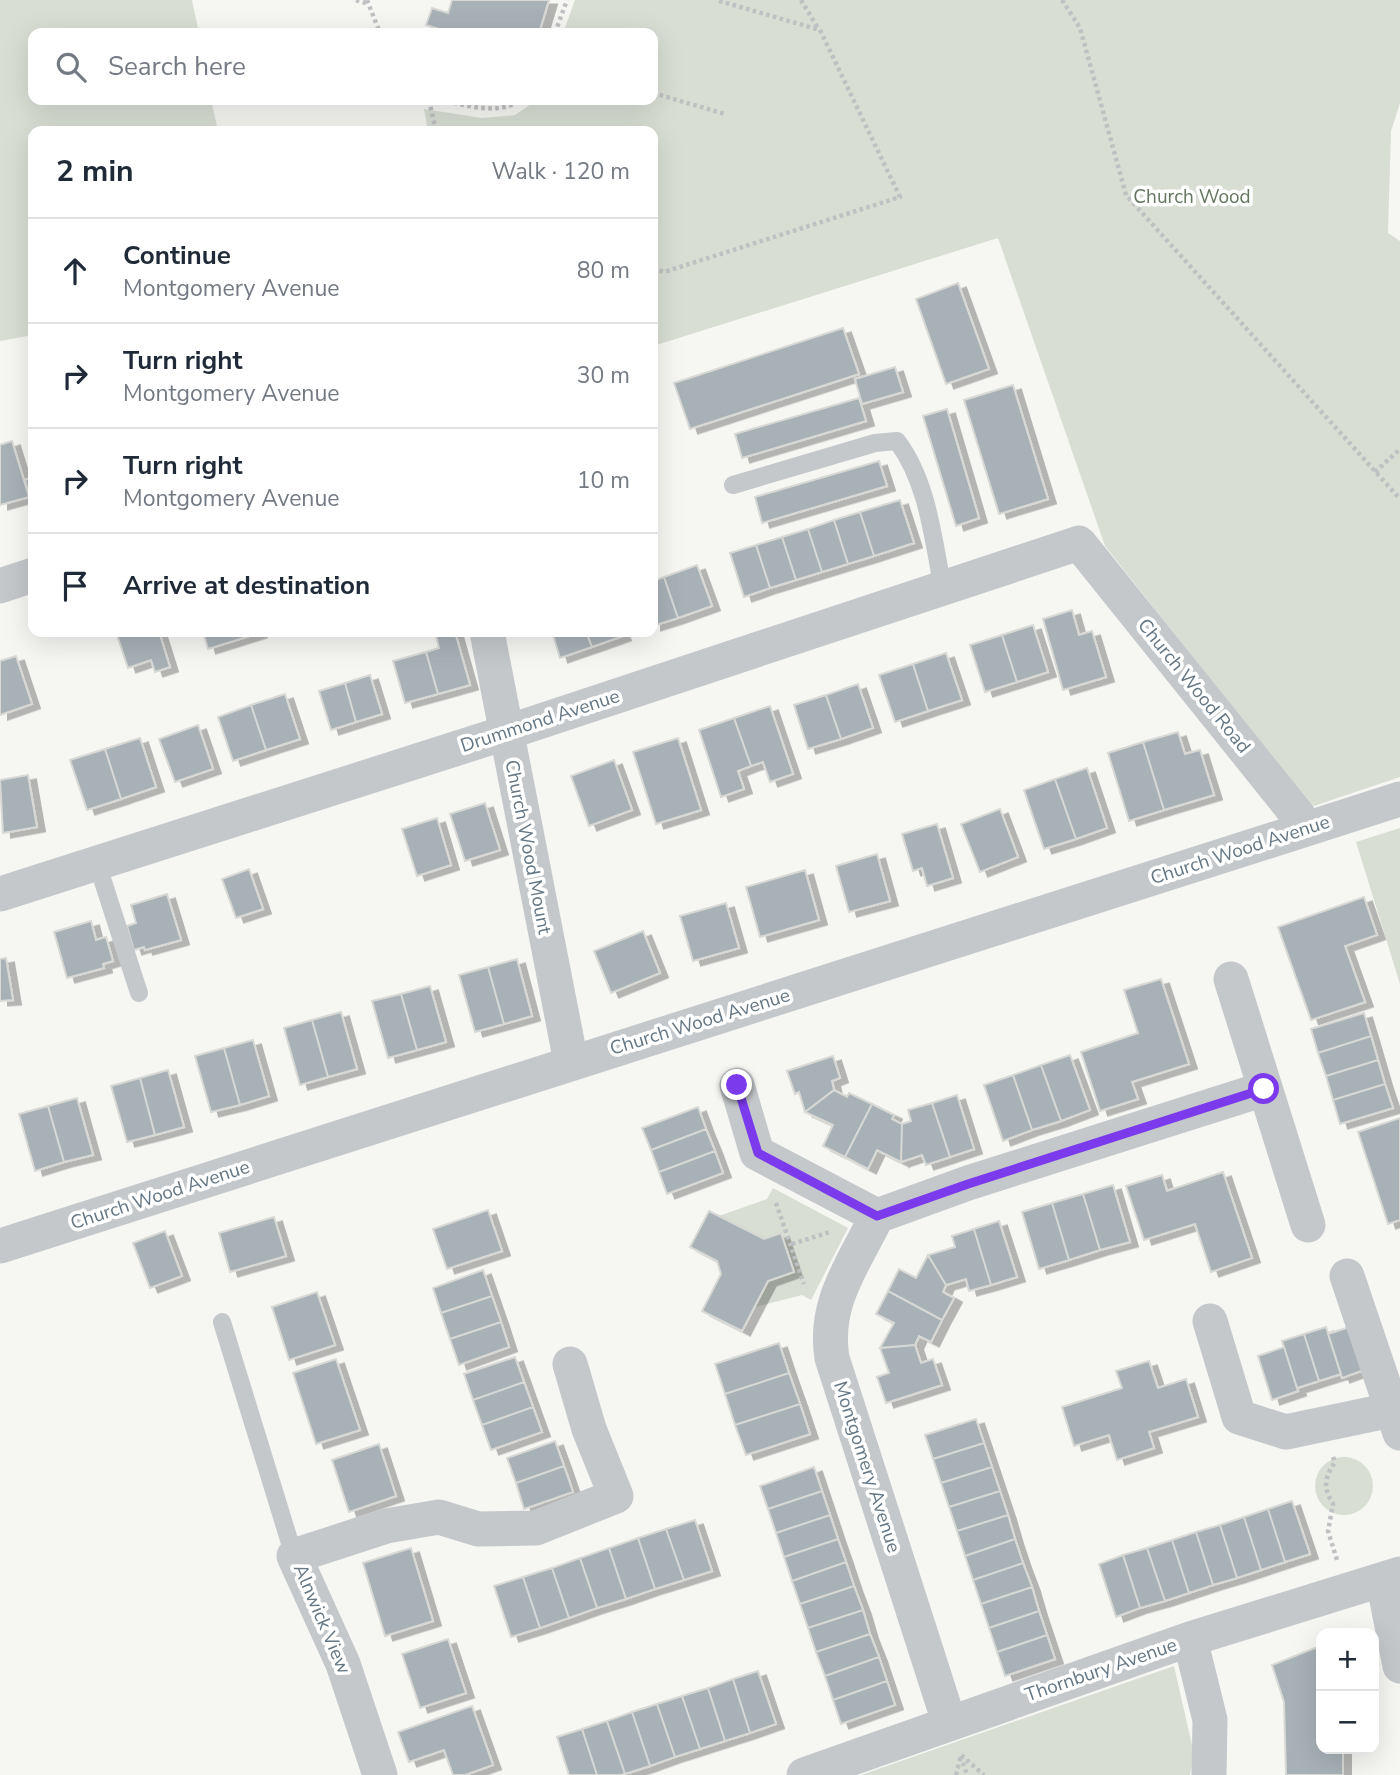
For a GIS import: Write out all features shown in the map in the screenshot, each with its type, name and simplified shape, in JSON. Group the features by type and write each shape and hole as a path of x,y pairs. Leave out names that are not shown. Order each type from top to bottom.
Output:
{"street":[{"name":"Drummond Avenue","path":"0,894 505,733 1079,543"},
{"name":"Church Wood Road","path":"1079,543 1308,828"},
{"path":"0,586 28,577"},
{"name":"Church Wood Mount","path":"488,637 571,1062"},
{"name":"Church Wood Avenue","path":"0,1246 1400,799"},
{"path":"1231,979 1308,1225"},
{"path":"737,1085 758,1153 877,1216 1264,1089"},
{"name":"Montgomery Avenue","path":"877,1216 832,1308 828,1333 832,1358 949,1722"},
{"path":"1210,1321 1239,1417 1286,1432 1320,1424 1396,1421 1348,1276"},
{"name":"Alnwick View","path":"380,1775 343,1664 294,1556 386,1525 439,1517 478,1529 536,1528 616,1496 589,1429 570,1363"},
{"path":"1392,1577 1400,1666"},
{"name":"Thornbury Avenue","path":"804,1775 1189,1639 1392,1577"},
{"path":"1189,1639 1210,1720 1209,1775"}],"lane":[{"path":"733,485 875,443 897,442 912,461 924,496 943,589"},
{"path":"97,863 139,993"},
{"path":"222,1321 294,1556"}],"path":[{"path":"356,0 366,2 378,28"},
{"path":"557,28 566,0"},
{"path":"716,0 820,30"},
{"path":"658,270 664,272 900,197 820,30 801,0"},
{"path":"1062,0 1080,28 1126,195 1400,499"},
{"path":"658,94 725,114"},
{"path":"430,105 435,126"},
{"path":"464,105 478,108 514,105"},
{"path":"1375,472 1400,449"},
{"path":"758,1153 792,1244 810,1305 828,1333"},
{"path":"1320,1424 1335,1462 1325,1479 1326,1492 1333,1504 1328,1520 1330,1542 1349,1590"},
{"path":"956,1775 961,1755 984,1775"}],"green space":[{"path":"0,0 192,0 198,28 28,28 28,105 212,105 217,126 28,126 28,336 0,341"},
{"name":"Church Wood","path":"575,0 1400,0 1400,103 1391,131 1388,233 1400,241 1400,777 1311,807 1105,546 998,238 658,344 658,126 427,126 424,109 482,118 515,115 530,105 658,105 658,28 565,28"},
{"path":"1400,828 1400,984 1356,842"},
{"path":"773,1188 848,1228 811,1300 802,1295 755,1307 768,1281 794,1272 781,1234 764,1239 719,1216 767,1199"},
{"path":"1338,1457 1350,1457 1360,1461 1369,1470 1373,1492 1365,1507 1350,1515 1338,1515 1328,1511 1319,1502 1315,1492 1315,1480 1319,1470 1328,1461"},
{"path":"1174,1666 1194,1754 1190,1775 861,1775"}],"building":[{"path":"452,0 549,0 541,28 436,28 426,25 432,8 448,13"},
{"path":"958,283 989,369 946,384 916,299"},
{"path":"843,328 859,374 690,429 674,383"},
{"path":"895,367 903,392 862,404 855,379"},
{"path":"1013,385 1048,499 999,514 964,400"},
{"path":"859,398 866,421 742,458 735,434"},
{"path":"947,409 979,518 956,526 923,416"},
{"path":"12,441 28,497 0,505 0,445"},
{"path":"879,461 887,486 762,523 755,497"},
{"path":"900,500 914,543 874,556 860,512"},
{"path":"860,512 874,556 848,564 834,520"},
{"path":"834,520 848,564 822,572 808,529"},
{"path":"808,529 822,572 796,580 782,537"},
{"path":"782,537 796,580 770,588 756,545"},
{"path":"756,545 770,588 744,597 730,553"},
{"path":"697,565 712,606 678,618 664,577"},
{"path":"664,577 678,618 658,624 658,579"},
{"path":"1072,610 1079,635 1092,631 1106,677 1063,690 1043,619"},
{"path":"1033,625 1048,672 1017,682 1002,635"},
{"path":"1002,635 1017,682 985,692 970,645"},
{"path":"118,637 161,637 170,667 155,672 151,660 128,668"},
{"path":"204,637 246,637 208,649"},
{"path":"436,637 456,637 470,685 438,694 426,652 439,648"},
{"path":"554,637 588,637 592,647 560,658"},
{"path":"588,637 620,637 592,647"},
{"path":"426,652 438,694 405,703 393,661"},
{"path":"946,653 962,700 928,711 913,664"},
{"path":"16,656 32,704 0,715 0,661"},
{"path":"913,664 928,711 895,722 879,675"},
{"path":"370,675 382,714 356,722 345,683"},
{"path":"345,683 356,722 331,730 319,691"},
{"path":"858,684 873,728 841,739 826,695"},
{"path":"285,694 300,739 266,750 251,705"},
{"path":"826,695 841,739 808,749 794,705"},
{"path":"251,705 266,750 233,761 218,717"},
{"path":"770,706 793,774 770,782 763,762 751,766 734,718"},
{"path":"734,718 751,766 738,771 744,789 721,797 699,730"},
{"path":"198,725 213,769 175,782 159,739"},
{"path":"1178,732 1185,754 1200,750 1214,795 1164,810 1143,742"},
{"path":"140,738 156,787 121,799 105,749"},
{"path":"678,738 701,810 656,824 633,752"},
{"path":"1143,742 1164,810 1129,821 1108,753"},
{"path":"105,749 121,799 87,810 70,760"},
{"path":"614,760 632,810 589,826 571,776"},
{"path":"1087,768 1107,828 1076,839 1055,779"},
{"path":"28,775 37,827 3,833 0,780"},
{"path":"1055,779 1076,839 1044,849 1024,790"},
{"path":"485,803 500,850 465,861 450,814"},
{"path":"1000,809 1018,857 980,872 961,824"},
{"path":"437,818 451,865 417,876 402,829"},
{"path":"937,824 953,878 927,886 922,868 913,871 902,834"},
{"path":"877,854 890,901 849,912 836,866"},
{"path":"249,869 263,909 236,918 222,879"},
{"path":"805,870 819,920 760,937 746,887"},
{"path":"167,894 181,940 145,950 144,947 134,950 127,926 136,923 131,905"},
{"path":"1364,897 1377,935 1345,946 1365,1002 1311,1020 1278,927"},
{"path":"726,903 739,948 693,961 680,916"},
{"path":"91,921 96,940 106,937 113,961 103,964 104,968 67,978 54,932"},
{"path":"643,931 660,973 611,993 594,951"},
{"path":"6,958 13,1000 0,1001 0,959"},
{"path":"517,959 532,1016 504,1024 488,967"},
{"path":"488,967 504,1024 475,1032 459,975"},
{"path":"1161,979 1189,1064 1132,1082 1138,1099 1100,1111 1081,1052 1138,1033 1124,990"},
{"path":"430,986 446,1042 417,1050 401,994"},
{"path":"401,994 417,1050 388,1058 372,1001"},
{"path":"341,1012 357,1069 328,1077 312,1020"},
{"path":"1364,1013 1371,1036 1318,1053 1311,1029"},
{"path":"312,1020 328,1077 300,1085 284,1028"},
{"path":"1371,1036 1378,1060 1326,1076 1318,1053"},
{"path":"253,1040 269,1096 240,1105 224,1048"},
{"path":"224,1048 240,1105 211,1112 195,1056"},
{"path":"1070,1055 1090,1110 1061,1121 1041,1065"},
{"path":"833,1056 840,1078 832,1081 834,1090 805,1112 799,1092 795,1094 787,1071"},
{"path":"1378,1060 1385,1084 1333,1100 1326,1076"},
{"path":"1041,1065 1061,1121 1032,1130 1013,1075"},
{"path":"168,1070 184,1127 155,1135 140,1078"},
{"path":"1013,1075 1032,1130 1003,1141 984,1085"},
{"path":"140,1078 155,1135 127,1142 111,1086"},
{"path":"1385,1084 1393,1108 1340,1124 1333,1100"},
{"path":"834,1090 847,1097 849,1093 872,1104 845,1157 823,1146 833,1125 805,1112"},
{"path":"957,1095 974,1149 950,1157 932,1103"},
{"path":"77,1098 93,1155 64,1162 48,1106"},
{"path":"932,1103 950,1157 926,1165 922,1155 901,1162 902,1124 911,1121 908,1110"},
{"path":"872,1104 894,1115 892,1119 902,1124 901,1162 877,1150 868,1169 845,1157"},
{"path":"48,1106 64,1162 35,1171 19,1114"},
{"path":"698,1107 706,1129 651,1150 642,1128"},
{"path":"1400,1118 1400,1220 1388,1224 1358,1132"},
{"path":"706,1129 715,1151 659,1172 651,1150"},
{"path":"715,1151 723,1173 667,1194 659,1172"},
{"path":"1223,1172 1252,1258 1211,1272 1195,1224 1144,1240 1126,1186 1162,1175 1167,1191"},
{"path":"1113,1185 1130,1242 1100,1250 1083,1194"},
{"path":"1083,1194 1100,1250 1069,1260 1052,1203"},
{"path":"1052,1203 1069,1260 1039,1269 1022,1212"},
{"path":"488,1210 502,1251 447,1269 433,1229"},
{"path":"709,1211 764,1239 781,1233 794,1272 768,1281 742,1331 702,1311 721,1274 717,1261 690,1247"},
{"path":"274,1217 286,1256 230,1272 219,1233"},
{"path":"999,1221 1017,1277 991,1285 974,1229"},
{"path":"974,1229 991,1285 969,1291 966,1279 946,1285 928,1255 955,1247 952,1236"},
{"path":"165,1231 182,1276 150,1288 133,1243"},
{"path":"928,1255 946,1285 943,1292 954,1298 942,1320 888,1291 899,1269 916,1278"},
{"path":"483,1270 492,1296 441,1313 433,1288"},
{"path":"888,1291 942,1320 931,1342 919,1336 915,1345 880,1348 894,1323 876,1314"},
{"path":"317,1292 335,1345 289,1360 272,1307"},
{"path":"492,1296 501,1322 450,1339 441,1313"},
{"path":"501,1322 509,1347 459,1365 450,1339"},
{"path":"1353,1326 1367,1369 1342,1378 1328,1334"},
{"path":"1326,1327 1341,1374 1319,1381 1304,1334"},
{"path":"1304,1334 1319,1381 1297,1388 1282,1341"},
{"path":"779,1343 789,1373 725,1394 715,1364"},
{"path":"915,1345 921,1363 933,1359 942,1385 886,1403 877,1377 889,1373 880,1348"},
{"path":"1284,1347 1298,1391 1272,1400 1258,1356"},
{"path":"515,1357 524,1382 473,1400 464,1374"},
{"path":"336,1359 360,1430 316,1444 293,1373"},
{"path":"1149,1361 1158,1388 1186,1379 1198,1417 1149,1432 1154,1448 1117,1460 1109,1435 1074,1446 1062,1407 1122,1388 1116,1371"},
{"path":"789,1373 800,1404 735,1425 725,1394"},
{"path":"524,1382 533,1407 482,1425 473,1400"},
{"path":"800,1404 810,1434 746,1455 735,1425"},
{"path":"533,1407 542,1432 491,1450 482,1425"},
{"path":"976,1419 984,1443 933,1459 925,1435"},
{"path":"555,1441 564,1466 516,1483 507,1458"},
{"path":"984,1443 992,1467 941,1483 933,1459"},
{"path":"379,1444 396,1496 349,1512 332,1460"},
{"path":"564,1466 573,1492 524,1509 516,1483"},
{"path":"814,1467 822,1491 768,1509 760,1486"},
{"path":"992,1467 1000,1491 949,1507 941,1483"},
{"path":"822,1491 830,1515 776,1533 768,1509"},
{"path":"1000,1491 1008,1515 957,1531 949,1507"},
{"path":"1292,1501 1310,1554 1285,1562 1268,1509"},
{"path":"1268,1509 1285,1562 1261,1570 1244,1517"},
{"path":"830,1515 838,1539 784,1557 776,1533"},
{"path":"1008,1515 1015,1539 965,1556 957,1531"},
{"path":"1244,1517 1261,1570 1237,1578 1220,1525"},
{"path":"695,1520 712,1571 684,1580 666,1529"},
{"path":"1220,1525 1237,1578 1213,1585 1196,1532"},
{"path":"666,1529 684,1580 655,1589 638,1538"},
{"path":"1196,1532 1213,1585 1189,1593 1172,1540"},
{"path":"638,1538 655,1589 626,1599 609,1548"},
{"path":"838,1539 846,1562 792,1581 784,1557"},
{"path":"1015,1539 1023,1563 973,1580 965,1556"},
{"path":"1172,1540 1189,1593 1165,1601 1147,1548"},
{"path":"411,1548 433,1621 385,1636 363,1563"},
{"path":"609,1548 626,1599 597,1608 580,1558"},
{"path":"1147,1548 1165,1601 1140,1608 1123,1555"},
{"path":"1123,1555 1140,1608 1116,1617 1099,1564"},
{"path":"580,1558 597,1608 569,1618 552,1568"},
{"path":"846,1562 854,1586 800,1604 792,1581"},
{"path":"1023,1563 1032,1587 981,1604 973,1580"},
{"path":"552,1568 569,1618 540,1628 523,1577"},
{"path":"523,1577 540,1628 511,1637 494,1586"},
{"path":"854,1586 863,1610 808,1628 800,1604"},
{"path":"1032,1587 1039,1611 989,1628 981,1604"},
{"path":"863,1610 870,1634 816,1652 808,1628"},
{"path":"1039,1611 1047,1635 997,1652 989,1628"},
{"path":"870,1634 879,1657 825,1676 816,1652"},
{"path":"1047,1635 1055,1659 1005,1676 997,1652"},
{"path":"448,1639 466,1693 420,1708 402,1654"},
{"path":"1316,1648 1316,1754 1343,1754 1343,1775 1286,1775 1284,1702 1272,1665"},
{"path":"879,1657 887,1681 833,1700 825,1676"},
{"path":"758,1671 776,1724 750,1733 733,1679"},
{"path":"733,1679 750,1733 725,1741 708,1688"},
{"path":"887,1681 895,1705 841,1724 833,1700"},
{"path":"708,1688 725,1741 700,1749 682,1696"},
{"path":"682,1696 700,1749 675,1757 657,1704"},
{"path":"657,1704 675,1757 650,1766 632,1712"},
{"path":"472,1706 493,1765 465,1775 453,1775 444,1750 409,1762 398,1732"},
{"path":"632,1712 650,1766 625,1774 607,1721"},
{"path":"607,1721 625,1774 597,1775 582,1729"},
{"path":"582,1729 597,1775 569,1775 557,1737"}],"route":[{"path":"737,1085 758,1153 877,1216 1264,1089"}]}
